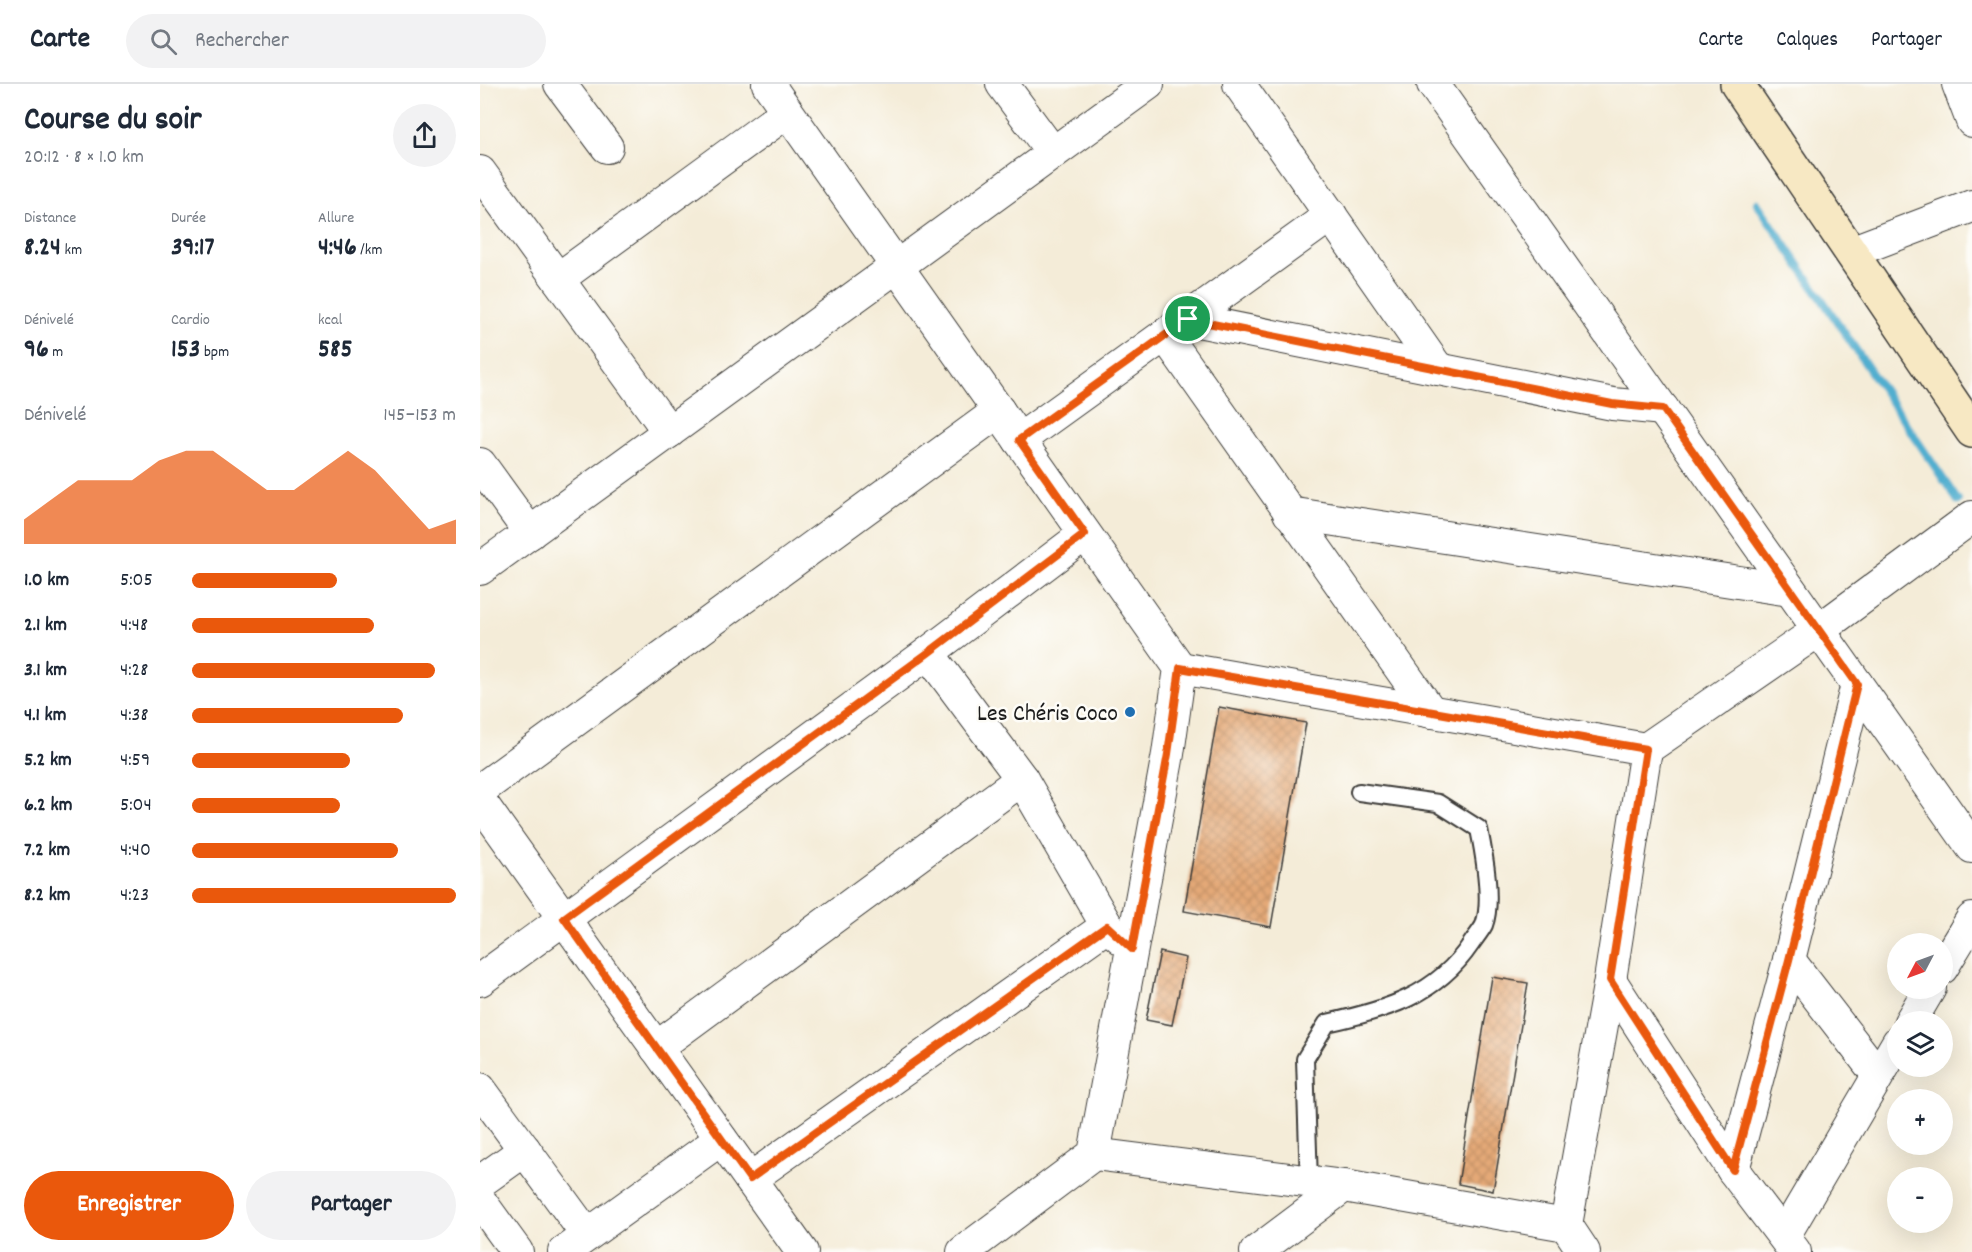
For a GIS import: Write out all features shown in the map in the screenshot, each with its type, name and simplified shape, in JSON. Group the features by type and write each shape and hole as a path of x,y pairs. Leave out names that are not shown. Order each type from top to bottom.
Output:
{"street":[{"path":"560,84 607,147"},
{"path":"768,84 1180,668 1168,754 1094,1154 963,1252"},
{"path":"1002,84 1053,153"},
{"path":"480,569 1148,84"},
{"path":"1239,84 1438,369"},
{"path":"1433,84 1972,847"},
{"path":"1737,84 1972,431"},
{"path":"1958,84 1972,121"},
{"path":"558,279 787,112"},
{"path":"480,172 669,432"},
{"path":"1851,252 1972,206"},
{"path":"1019,440 1331,215"},
{"path":"1176,327 1438,369 1612,404 1663,409"},
{"path":"1176,327 1289,513 1431,712"},
{"path":"480,790 999,411"},
{"path":"480,464 530,533"},
{"path":"1289,513 1791,590"},
{"path":"1180,668 1646,749 1819,630 1967,520"},
{"path":"480,980 928,653 1085,534"},
{"path":"928,653 1022,779 1107,926 1132,949"},
{"path":"1733,1170 1789,960 1857,684"},
{"path":"1094,1154 1344,1186 1571,1242 1646,749"},
{"path":"656,1048 1022,779"},
{"path":"480,801 802,1252"},
{"path":"1953,950 1972,919"},
{"path":"750,1179 1107,926"},
{"path":"1789,960 1878,1075"},
{"path":"1610,980 1733,1170 1789,1244 1887,1060"},
{"path":"480,1089 525,1150 576,1244 721,1139"},
{"path":"480,1182 525,1150"},
{"path":"1256,1252 1344,1186"},
{"path":"480,1201 517,1252"}],"lane":[{"path":"1309,1182 1305,1059 1327,1023 1372,1013 1420,994 1458,963 1484,924 1488,878 1479,829 1437,803 1359,792"}],"building":[{"path":"1219,707 1306,723 1271,927 1184,911"},
{"path":"1160,952 1186,958 1172,1025 1146,1020"},
{"path":"1492,977 1528,983 1493,1191 1458,1184"}],"waterway":[{"path":"1757,203 1958,501"}],"place":[{"name":"Les Chéris Coco","path":"1130,712"}],"route":[{"path":"1188,319 1612,404 1663,409 1857,684 1789,960 1733,1170 1610,980 1646,749 1180,668 1168,754 1132,949 1107,926 750,1179 564,918 928,653 1085,534 1019,440 1188,319"}]}
